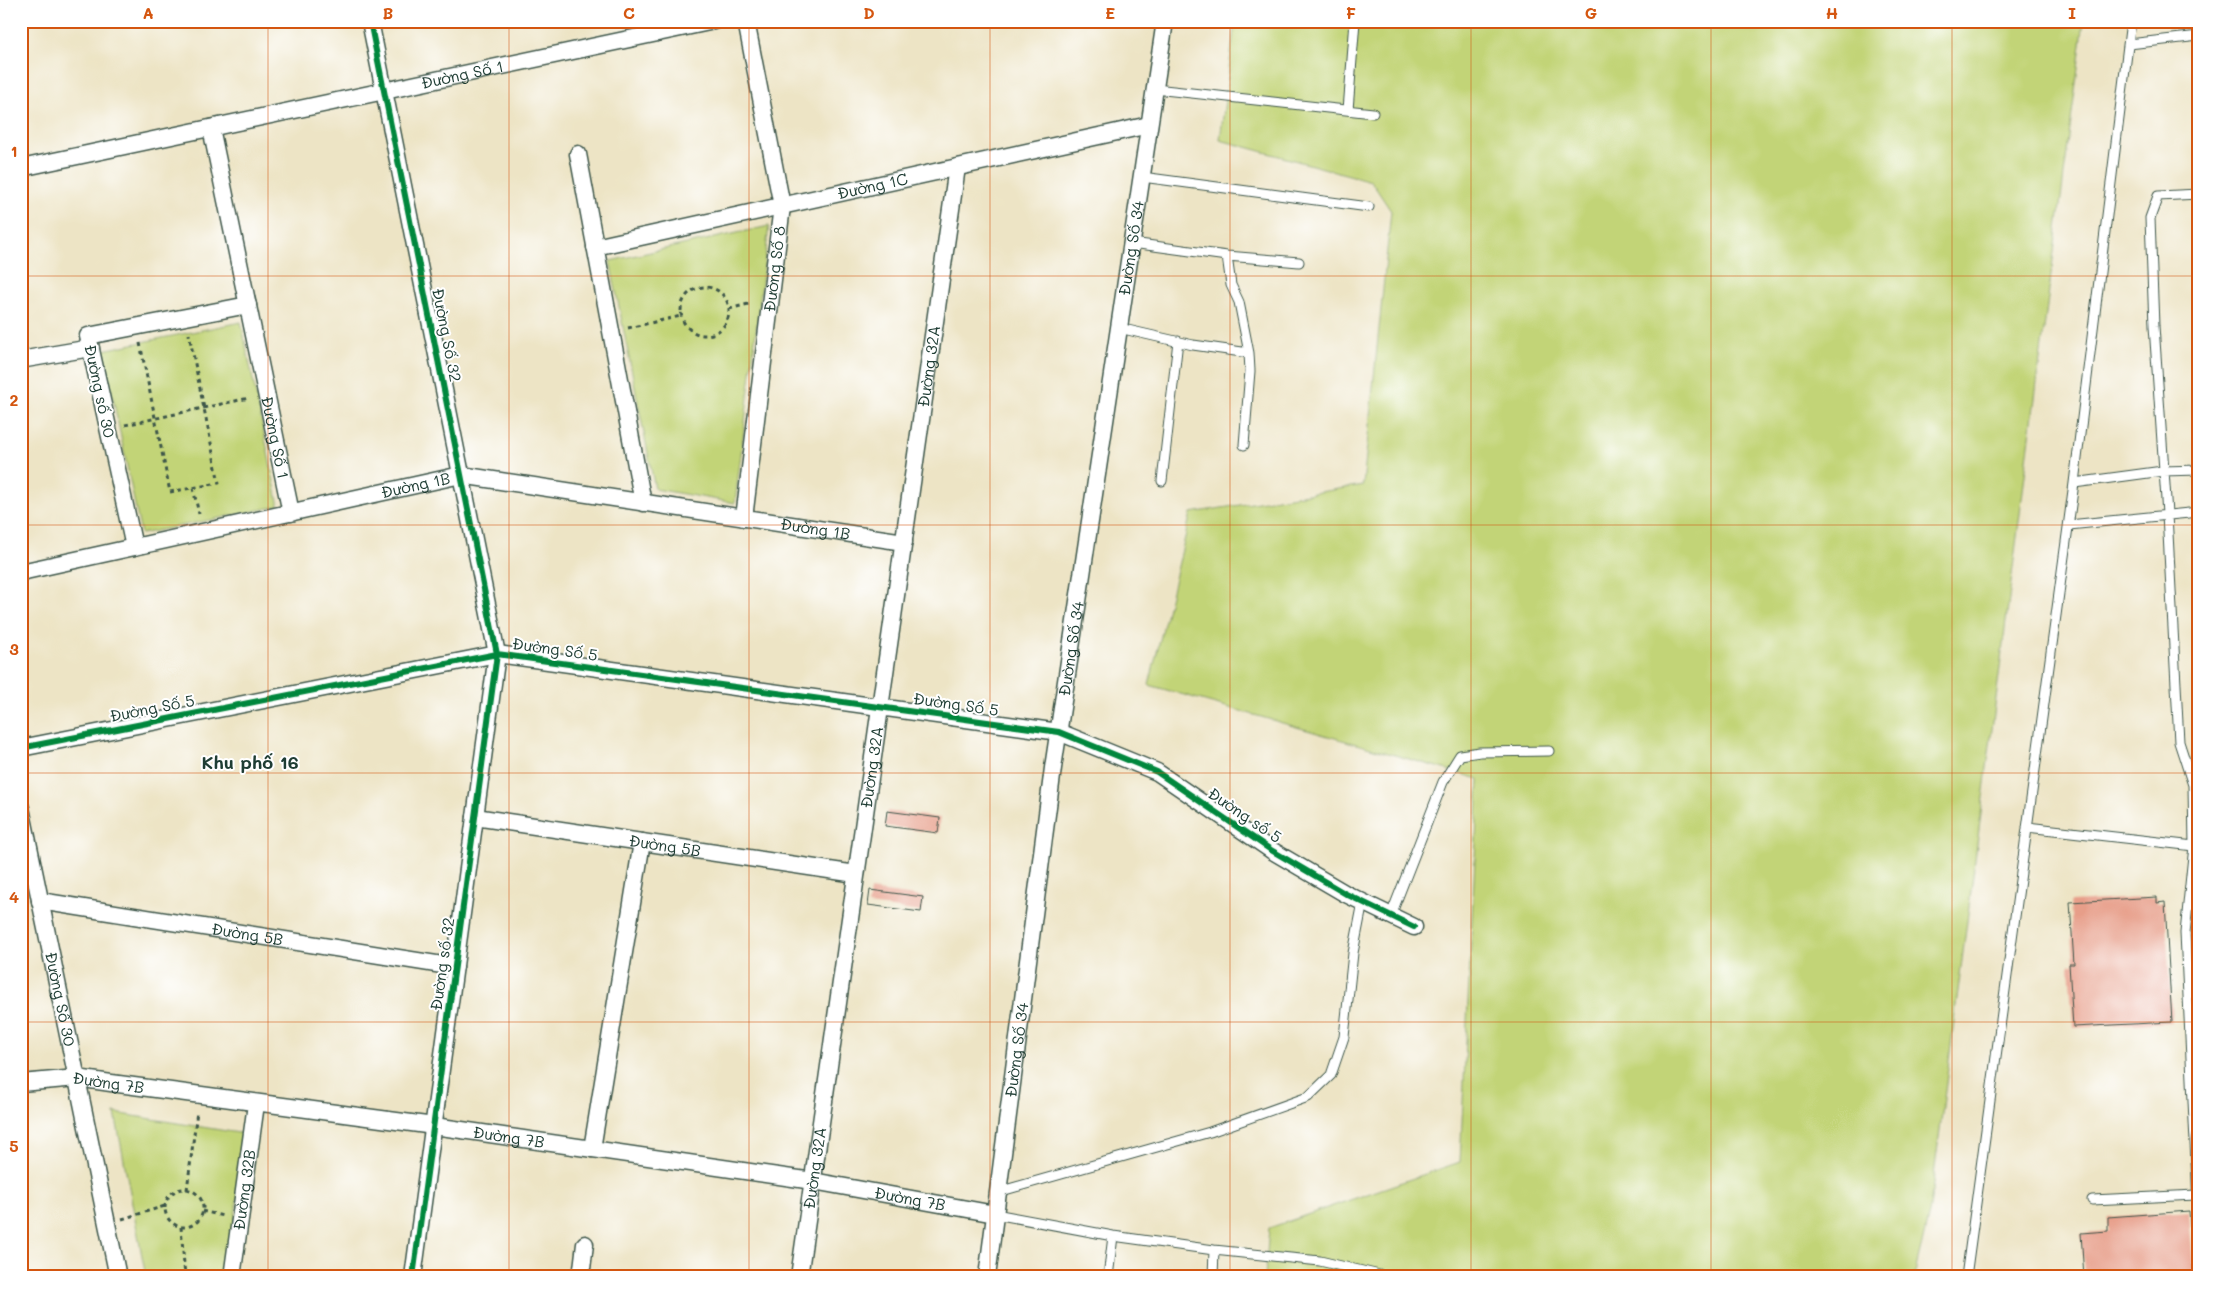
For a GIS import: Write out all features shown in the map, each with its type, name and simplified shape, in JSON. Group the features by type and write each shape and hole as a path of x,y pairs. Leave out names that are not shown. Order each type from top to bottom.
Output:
{"street":[{"name":"Đường Số 32","path":"370,21 497,654"},
{"name":"Đường Số 1","path":"21,168 714,21"},
{"name":"Đường Số 8","path":"744,518 782,206 746,21"},
{"name":"Đường Số 34","path":"987,1277 1059,732 1165,21"},
{"name":"Đường 1C","path":"595,247 1149,125"},
{"name":"Đường Số 1","path":"211,128 291,513"},
{"path":"578,154 643,503"},
{"name":"Đường 32A","path":"799,1277 957,167"},
{"name":"Đường số 30","path":"134,547 88,336 136,325 248,305"},
{"path":"26,359 91,348"},
{"name":"Đường 1B","path":"21,572 461,476 904,542"},
{"name":"Đường Số 5","path":"21,748 497,654 1059,732"},
{"name":"Đường số 32","path":"413,1277 497,654"},
{"name":"Đường số 5","path":"1059,732 1157,772 1271,850 1363,902 1414,926"},
{"name":"Đường Số 30","path":"21,808 118,1277"},
{"name":"Đường 5B","path":"475,817 856,874"},
{"path":"592,1149 642,842"},
{"name":"Đường 5B","path":"40,901 455,967"},
{"name":"Đường 7B","path":"21,1083 77,1078 256,1104 434,1126 812,1181 995,1214"},
{"name":"Đường 32B","path":"232,1277 256,1104"},
{"path":"581,1277 585,1244"}],"lane":[{"path":"1348,110 1355,21"},
{"path":"1966,1277 2074,483 2131,21"},
{"path":"2129,44 2199,36"},
{"path":"1155,89 1373,113"},
{"path":"1142,177 1369,207"},
{"path":"2199,194 2158,196 2150,218 2179,742 2196,785 2194,846 2196,858 2185,933 2196,1195 2199,1226"},
{"path":"1132,243 1227,256 1299,262"},
{"path":"1227,256 1232,285 1239,302 1249,352 1244,445"},
{"path":"1119,328 1178,341 1249,352"},
{"path":"1162,481 1178,341"},
{"path":"2074,483 2163,471 2199,470"},
{"path":"2068,525 2199,512"},
{"path":"1391,915 1442,782 1460,755 1480,752 1549,751"},
{"path":"2027,827 2194,846"},
{"path":"998,1192 1210,1132 1308,1097 1332,1075 1344,1037 1353,954 1363,902"},
{"path":"2092,1200 2196,1195"},
{"path":"995,1214 1113,1236 1214,1250 1320,1261 1388,1277"},
{"path":"1108,1277 1113,1236"},
{"path":"1213,1277 1214,1250"}],"path":[{"path":"702,287 717,290 723,295 729,309 725,324 720,330 705,334 690,329 681,316 683,300 694,289 702,287"},
{"path":"136,325 170,492 193,488 218,483 185,316"},
{"path":"611,332 681,316"},
{"path":"108,429 266,394"},
{"path":"193,488 202,532"},
{"path":"187,1190 199,1095"},
{"path":"180,1190 187,1190 198,1196 201,1201 202,1211 194,1224 182,1227 176,1225 167,1217 165,1206 170,1195 180,1190"},
{"path":"108,1224 165,1206"},
{"path":"182,1227 185,1277"}],"green space":[{"path":"1235,21 2084,21 1929,1214 1914,1277 1265,1277 1269,1228 1460,1162 1479,779 1149,685 1191,513 1363,485 1391,211 1371,181 1220,140"},
{"path":"769,226 735,503 655,489 610,261"},
{"path":"241,322 279,506 141,534 103,350"},
{"path":"115,1113 245,1134 228,1277 146,1277"}],"building":[{"path":"887,811 940,818 938,833 885,826"},
{"path":"870,890 923,897 921,912 868,905"},
{"path":"2157,897 2157,903 2165,902 2172,1022 2073,1027 2069,964 2074,964 2070,902"},
{"path":"2189,1211 2194,1277 2084,1277 2081,1233 2108,1231 2108,1217"}],"cycle path":[{"path":"370,21 497,654 413,1277"},
{"path":"21,748 497,654 1059,732 1157,772 1271,850 1346,894 1414,927"}],"district":[{"name":"Khu phố 16","path":"250,763"}]}
